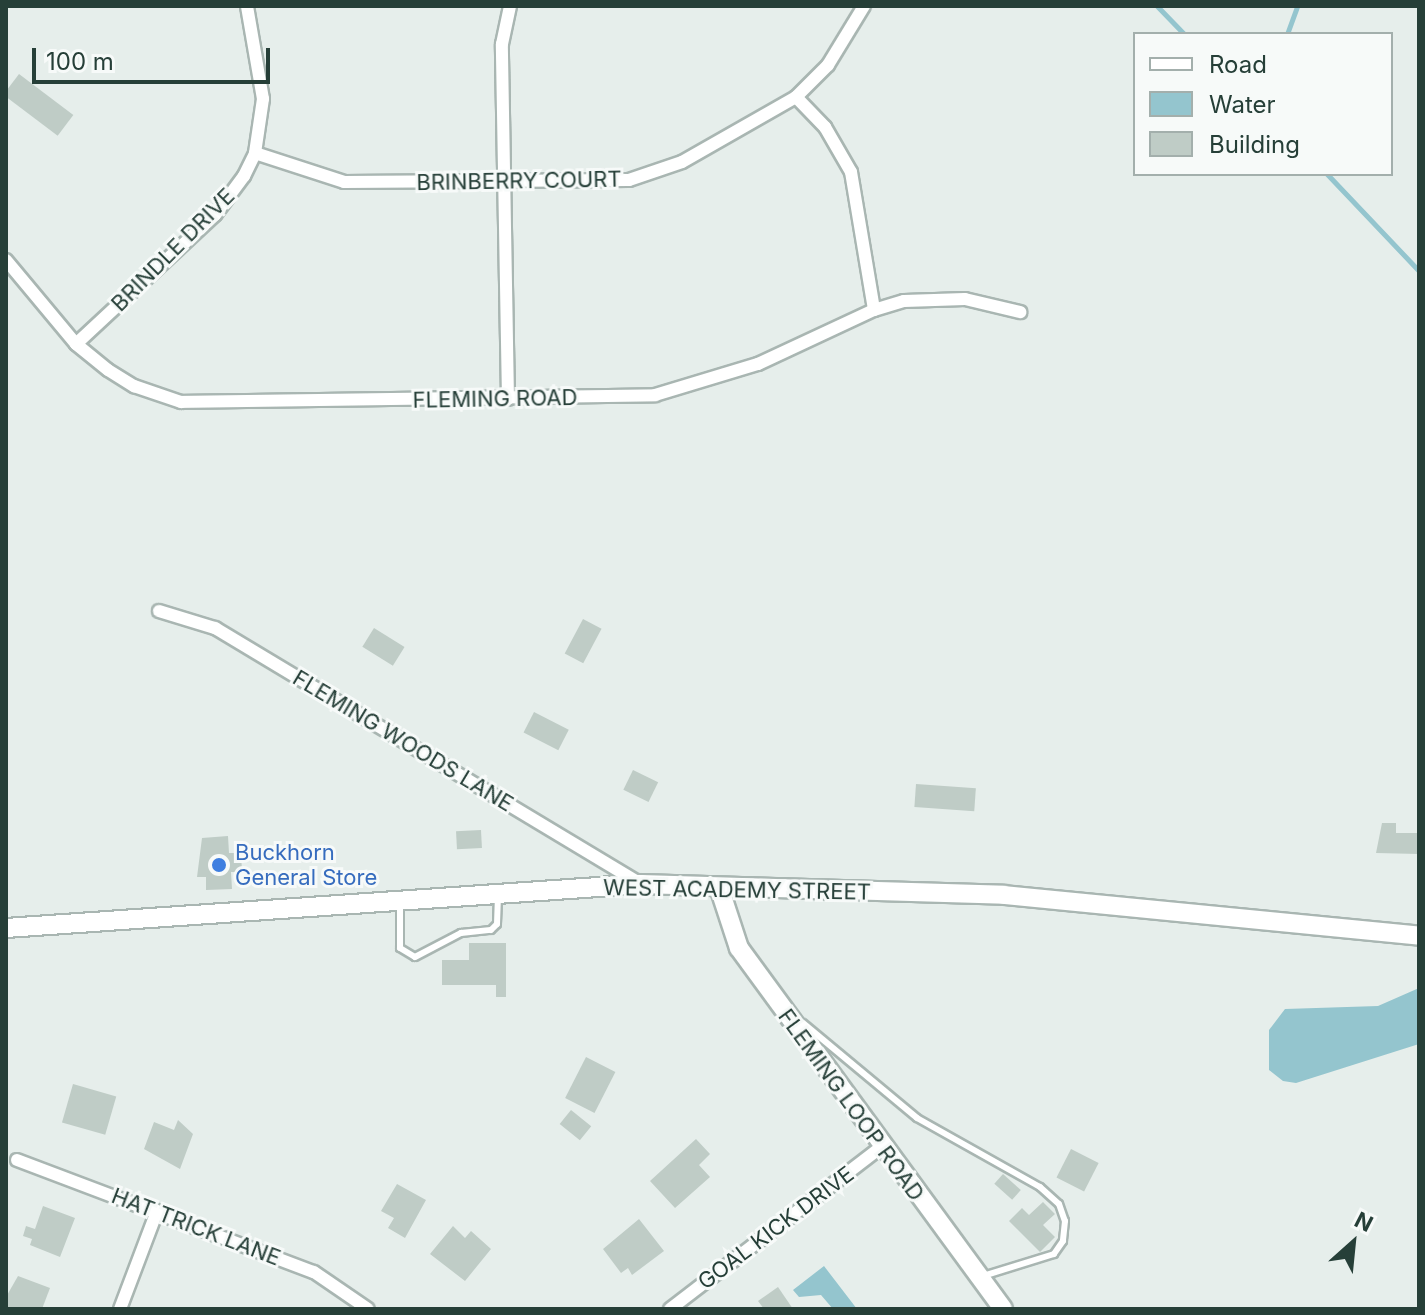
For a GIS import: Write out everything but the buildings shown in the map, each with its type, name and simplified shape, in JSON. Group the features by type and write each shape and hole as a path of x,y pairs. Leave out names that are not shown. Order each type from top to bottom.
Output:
{"main road":[{"name":"WEST ACADEMY STREET","path":"6,928 400,898 641,884 720,890 1004,895 1419,936"},
{"name":"FLEMING LOOP ROAD","path":"720,890 739,948 881,1147 1003,1309"}],"street":[{"name":"BRINDLE DRIVE","path":"76,344 215,215 255,153 263,99 247,6"},
{"path":"508,399 502,44 510,6"},
{"name":"BRINBERRY COURT","path":"255,153 344,182 603,182 655,173 796,97 828,65 864,6"},
{"path":"796,97 825,127 851,172 874,310"},
{"name":"FLEMING ROAD","path":"6,260 76,344 134,386 181,402 631,398 681,391 758,364 874,310 936,297 1020,312"},
{"name":"FLEMING WOODS LANE","path":"159,611 215,628 641,884"},
{"name":"GOAL KICK DRIVE","path":"670,1309 881,1147"},
{"name":"HAT TRICK LANE","path":"17,1160 314,1272 368,1309"},
{"path":"120,1309 157,1211"}],"lane":[{"path":"400,898 400,948 415,957 461,933 491,930 497,924 498,892"},
{"path":"775,1000 917,1118 1040,1187 1059,1204 1063,1241 1054,1254 979,1277"}],"water":[{"path":"1419,988 1419,1044 1296,1083 1283,1081 1269,1070 1269,1030 1285,1009 1378,1006"},
{"path":"824,1266 857,1309 833,1309 821,1295 799,1297 793,1290"}],"waterway":[{"path":"1157,6 1182,32"},
{"path":"1288,32 1297,6"},
{"path":"1329,176 1419,271"}],"place":[{"name":"Buckhorn General Store","path":"219,865"}]}
